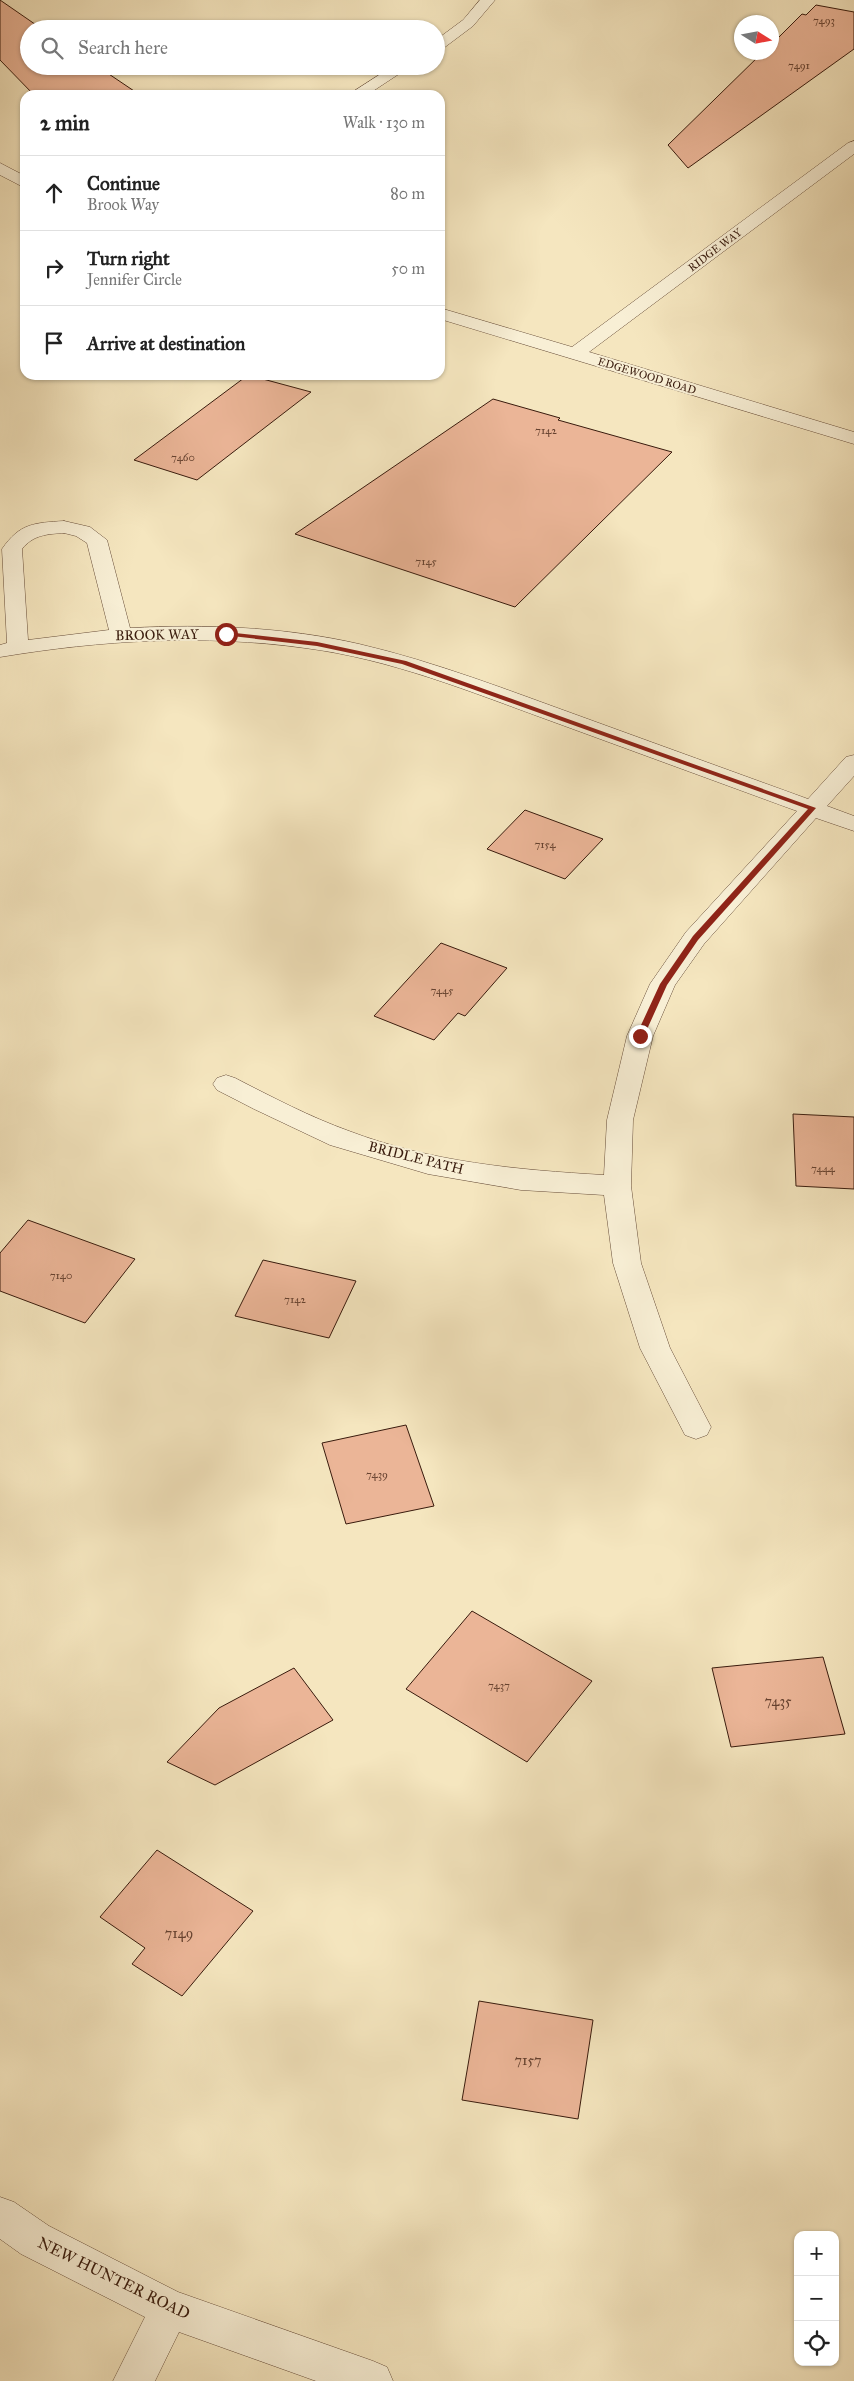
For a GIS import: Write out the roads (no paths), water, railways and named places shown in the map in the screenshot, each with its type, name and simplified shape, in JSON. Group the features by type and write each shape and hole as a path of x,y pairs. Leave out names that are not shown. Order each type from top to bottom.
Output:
{"street":[{"path":"445,40 468,23 488,0"},
{"path":"364,90 389,75"},
{"name":"RIDGE WAY","path":"575,354 854,146"},
{"path":"0,168 20,180"},
{"name":"EDGEWOOD ROAD","path":"445,314 854,438"},
{"path":"9,650 12,549 22,536 39,529 64,527 83,531 97,540 121,634"},
{"name":"BROOK WAY","path":"9,650 121,634 235,635 317,644 404,663 854,824"},
{"path":"696,1427 652,1338 628,1263 617,1186 620,1120 640,1036 664,984 695,938 854,762"},
{"name":"BRIDLE PATH","path":"226,1084 340,1138 428,1164 521,1180 617,1186"},
{"name":"NEW HUNTER ROAD","path":"0,2216 35,2240 170,2309 373,2381"},
{"path":"133,2381 170,2309"}]}
